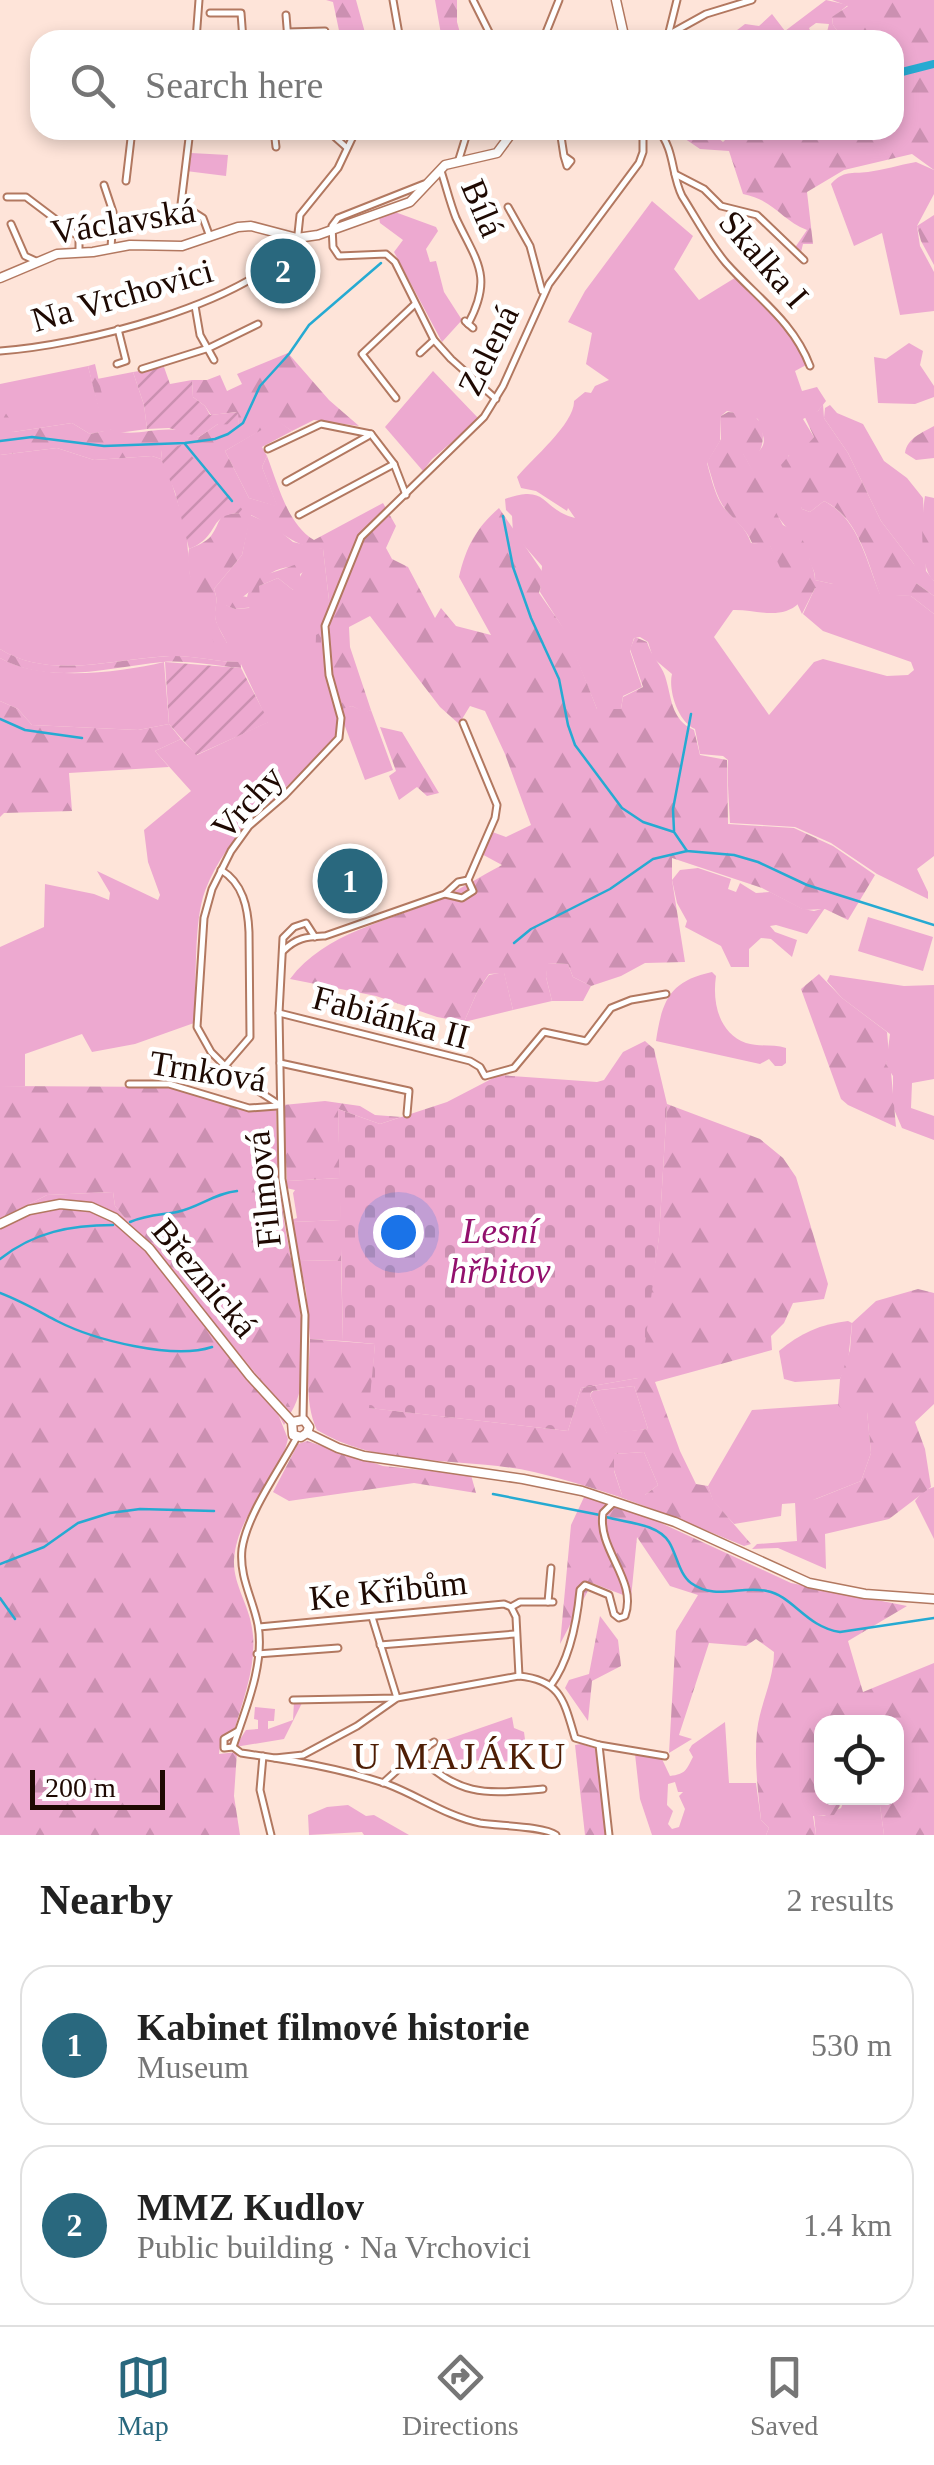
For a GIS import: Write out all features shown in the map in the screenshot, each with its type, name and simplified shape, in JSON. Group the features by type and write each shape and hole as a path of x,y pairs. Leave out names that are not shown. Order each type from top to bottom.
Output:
{"main road":[{"path":"616,0 623,30"},
{"name":"Václavská","path":"2,275 54,254 130,245 182,246 244,226 299,238 332,231 410,202 440,168 459,159 497,152 506,140"},
{"name":"Březnická","path":"0,1224 29,1210 60,1204 91,1207 116,1218 149,1248 250,1376 292,1422 291,1431 297,1437"},
{"path":"292,1422 302,1419 308,1424 307,1433"},
{"path":"297,1437 307,1433 364,1456 538,1481 618,1501 689,1528 808,1583 864,1594 934,1599"}],"street":[{"path":"196,30 198,0"},
{"path":"394,0 398,30"},
{"path":"473,0 488,30"},
{"path":"547,30 559,0"},
{"path":"669,30 677,0"},
{"path":"677,30 706,14 752,0"},
{"path":"210,13 240,13 242,30"},
{"path":"286,15 287,30"},
{"path":"126,181 131,140"},
{"path":"189,140 182,204 203,218 210,237"},
{"path":"275,140 276,147"},
{"path":"338,140 346,147"},
{"path":"299,238 300,216 338,168 350,140"},
{"path":"459,159 465,140"},
{"path":"562,140 564,156"},
{"name":"Zelená","path":"325,626 362,538 474,428 496,399 543,294 639,162 644,140"},
{"name":"Skalka I","path":"664,140 671,152 682,196 726,262 801,341 810,366"},
{"name":"Bílá","path":"440,168 454,213 482,270 480,295 469,324"},
{"path":"674,174 704,189 721,206 757,215 804,260"},
{"path":"104,185 113,212 111,249"},
{"path":"7,197 26,197 77,233 79,253"},
{"path":"508,207 530,246 543,294"},
{"path":"11,224 25,256 38,262"},
{"path":"332,231 333,247 339,256 386,254 395,262 434,340 496,399"},
{"name":"Na Vrchovici","path":"0,352 118,328 194,306 250,282 293,248 299,238"},
{"path":"394,392 362,354 415,304"},
{"path":"194,306 196,324 214,360"},
{"path":"142,369 206,348 258,324"},
{"path":"117,364 126,361 118,328"},
{"path":"420,353 434,340"},
{"path":"268,449 321,424 371,434 394,464 406,495"},
{"path":"286,482 371,434"},
{"path":"298,515 394,464"},
{"name":"Vrchy","path":"280,1106 253,1091 202,1040 196,1019 204,918 221,870 250,826 286,795 339,738 341,718 329,675 325,626"},
{"path":"462,723 497,805 468,880"},
{"path":"221,870 238,884 249,932 250,1037 225,1066"},
{"path":"445,894 456,898 468,896 473,887 468,880"},
{"path":"281,953 293,941 325,936 445,894 458,882 468,880"},
{"path":"281,953 283,938 294,926 309,923 315,937"},
{"name":"Filmová","path":"281,953 284,1202 305,1314 302,1419"},
{"name":"Fabiánka II","path":"279,1013 470,1061 485,1076 514,1068 541,1034 550,1032 586,1041 611,1008 661,997"},
{"path":"280,1064 404,1088 410,1097 406,1114"},
{"name":"Trnková","path":"129,1084 169,1084 248,1108 280,1106"},
{"path":"297,1437 250,1523 243,1544 241,1563 259,1627 255,1678 232,1747 237,1752 383,1783 416,1795 444,1813 512,1828 546,1829 556,1835"},
{"path":"551,1684 564,1658 580,1611 580,1590 585,1585 608,1595 614,1614 619,1618 626,1616 629,1606 624,1580 610,1556 602,1530 606,1508 618,1501"},
{"path":"511,1608 520,1602 551,1602 551,1568"},
{"name":"Ke Křibům","path":"259,1627 504,1604 516,1617 519,1676"},
{"path":"372,1617 397,1698"},
{"path":"380,1645 515,1634"},
{"path":"257,1654 338,1648"},
{"path":"293,1700 397,1698 519,1676 534,1677 551,1684 565,1705 574,1738 599,1746 666,1756"},
{"path":"275,1758 303,1755 370,1718 397,1698"},
{"path":"383,1783 434,1742"},
{"path":"599,1746 609,1835"},
{"path":"415,1754 438,1775 470,1789 491,1793 542,1789"},
{"path":"263,1756 260,1790 271,1835"}],"green space":[{"path":"326,0 356,0 364,30 339,30 333,2"},
{"path":"435,0 457,0 459,30 440,30"},
{"path":"826,0 848,5 832,18 837,30 828,30 829,24 816,23 810,30 786,30"},
{"path":"832,0 934,0 934,170 912,154 844,170 807,192 813,244 803,244 800,256 794,249 807,230 762,201 743,194 729,151 700,149 687,140 904,140 904,30 837,30 832,17 848,6"},
{"path":"772,14 784,30 737,30 745,24 759,26"},
{"path":"191,153 228,155 226,176 186,171"},
{"path":"916,162 934,170 934,194 917,226 920,246 934,272 934,311 900,315 882,233 854,246 831,184 848,173"},
{"path":"652,201 693,236 674,269 699,300 738,276 786,325 808,364 795,371 802,391 817,387 826,401 803,419 814,437 788,456 802,509 810,512 824,501 836,509 860,542 880,594 911,596 934,614 934,856 917,869 928,899 877,874 831,843 795,827 730,823 728,760 700,754 695,729 684,720 676,705 672,674 653,658 648,642 640,637 634,638 630,651 642,687 623,696 621,709 597,709 566,633 540,592 542,566 513,533 505,499 530,494 575,518 568,508 567,511 536,491 521,488 517,477 568,420 574,401 609,380 586,364 592,333 568,322 585,291","holes":["727,411 758,419 764,440 762,448 758,452 742,452 776,514 804,544 815,580 833,584 833,588 815,588 803,614 823,631 911,662 914,670 908,675 887,676 823,659 814,662 769,715 714,637 733,610 776,613 799,603 770,545 751,543 744,529 722,506 707,463 720,441 721,416"]},
{"path":"395,212 438,231 426,249 430,262 436,261 444,292 462,320 442,342 394,252 403,240 380,223 379,217"},
{"path":"934,215 934,265 917,226"},
{"path":"909,343 923,351 920,365 934,386 934,397 915,404 878,403 874,357 886,359"},
{"path":"288,353 329,400 359,426 314,420 292,431 277,421 225,451 249,498 277,506 262,467 267,456 290,514 314,540 383,503 396,526 386,548 392,559 408,567 435,618 441,608 456,626 491,635 459,577 473,539 499,508 544,574 539,593 567,633 597,709 621,709 623,697 643,687 630,649 635,637 647,642 663,672 676,714 694,730 700,755 727,760 728,824 794,828 833,846 875,875 848,920 825,909 804,910 762,888 672,858 685,962 645,963 591,986 573,977 568,964 548,963 546,977 552,1001 513,1010 504,973 489,974 464,1022 376,996 290,979 304,963 339,939 439,899 502,865 478,852 487,830 506,837 531,825 485,711 470,706 459,724 440,707 370,616 349,627 350,647 371,710 365,713 352,706 342,709 330,667 323,549 295,541 251,515 242,555 214,589 215,618 228,647 215,645 192,584 189,549 209,538 223,516 241,513 185,450 162,450 161,459 152,456 94,460 57,448 0,455 3,409 13,432 72,423 90,434 104,431 88,366 95,364 110,429 131,433 175,430 199,437 218,424 239,424 237,412 211,415 193,397 192,380 220,375 227,391 242,384 237,374"},
{"path":"88,366 105,431 90,434 72,423 13,432 0,414 0,384"},
{"path":"164,367 170,384 192,380 193,397 210,415 238,412 239,425 218,424 199,437 169,428 147,429 133,372"},
{"path":"433,371 479,419 423,471 385,427"},
{"path":"133,372 147,429 118,433 109,429 97,379"},
{"path":"823,404 824,418 848,453 881,521 914,564 918,573 916,583 934,596 934,614 911,596 880,595 854,529 836,509 824,501 810,512 802,509 781,465 796,447 807,445 814,437 803,413 818,411"},
{"path":"830,405 837,413 863,424 884,461 907,478 923,498 926,571 934,581 934,596 916,583 914,564 881,521 848,453 824,418 825,408"},
{"path":"728,412 750,415 760,422 763,438 759,452 743,453 783,525 797,532 809,550 815,580 833,584 833,588 815,588 802,614 770,546 752,543 717,493 707,462 721,439 721,416"},
{"path":"277,420 292,431 262,447 267,456 262,467 278,507 249,498 225,451"},
{"path":"934,426 934,458 916,460 905,453 912,440"},
{"path":"181,445 242,509 241,513 223,517 206,538 189,549 175,492 161,459 162,450"},
{"path":"57,448 94,460 152,456 161,459 186,529 190,575 218,626 214,589 242,555 250,515 271,524 293,542 323,549 329,600 328,645 343,708 371,710 393,770 365,780 343,721 338,720 336,739 245,827 205,891 196,955 194,1023 135,1044 92,1052 82,1034 25,1054 25,1086 0,1086 0,947 44,927 45,884 109,900 110,893 97,871 158,900 144,830 191,791 155,751 181,739 197,755 268,722 240,662 169,656 60,666 39,664 0,649 0,455","holes":["309,560 293,590 278,578 259,586 249,608 226,605 242,598 276,570"]},
{"path":"925,496 934,498 934,581 923,553"},
{"path":"316,556 310,568 300,574 301,588 293,590 278,578 259,586 260,598 254,607 235,609 225,605 232,594 247,597 252,580"},
{"path":"321,632 321,656 333,702 328,700 315,666 316,635"},
{"path":"0,649 40,664 61,666 179,656 241,662 241,668 172,662 60,673 19,666 0,658"},
{"path":"0,658 17,666 58,673 103,672 164,662 169,724 138,730 32,725 18,709 0,701"},
{"path":"165,662 241,668 269,722 196,755 169,724"},
{"path":"0,701 18,709 32,725 138,730 169,724 181,739 155,751 169,767 69,773 72,811 4,813 0,817"},
{"path":"380,727 402,732 439,793 427,796 417,787 399,800 389,776 396,771"},
{"path":"698,868 731,879 728,889 736,892 740,883 756,893 770,892 803,909 825,908 807,934 770,926 775,932 797,940 792,957 771,939 761,938 749,949 749,967 731,967 721,946 685,927 687,921 677,903 672,880 680,870"},
{"path":"868,917 933,937 923,971 858,951"},
{"path":"547,963 568,964 573,977 591,986 583,1001 552,1001"},
{"path":"504,972 513,1010 464,1022 489,975"},
{"path":"712,972 716,976 719,1016 729,1032 746,1043 786,1048 786,1063 775,1066 769,1059 760,1064 656,1041 661,1014 671,994 686,981"},
{"path":"819,974 842,998 887,1032 886,1064 891,1072 896,1127 841,1099 801,989"},
{"path":"830,975 904,986 934,985 934,1079 912,1083 911,1108 934,1116 934,1140 902,1128 893,1107 893,1076 886,1065 890,1034 842,998 827,981"},
{"name":"Lesní hřbitov","path":"645,1041 654,1049 667,1104 659,1237 641,1375 581,1388 568,1431 369,1408 375,1344 343,1341 338,1109 380,1124 447,1102 499,1075 597,1082 604,1080 623,1052"},
{"path":"0,1086 169,1087 276,1110 281,1200 303,1338 301,1386 294,1407 278,1400 115,1206 113,1192 47,1195 0,1219"},
{"path":"325,1101 360,1106 375,1115 401,1117 380,1124 338,1109 340,1178 287,1181 283,1105"},
{"path":"667,1104 760,1139 783,1158 796,1177 828,1284 824,1299 793,1303 784,1323 771,1336 772,1350 655,1382 696,1484 708,1486 713,1500 751,1544 744,1546 561,1479 507,1467 368,1451 317,1430 309,1397 310,1339 375,1344 370,1408 568,1431 581,1388 638,1378 659,1237","holes":["634,1386 648,1429 607,1433 590,1395 592,1391","644,1452 658,1485 645,1495 622,1495 614,1471 614,1454"]},
{"path":"340,1178 341,1220 292,1222 297,1218 295,1190 286,1188 287,1181"},
{"path":"113,1192 115,1206 278,1400 294,1407 284,1425 278,1414 20,1218 0,1229 0,1219 47,1195"},
{"path":"55,1208 98,1214 134,1236 278,1414 288,1439 276,1469 242,1527 234,1560 250,1619 253,1653 235,1728 221,1737 219,1754 237,1752 234,1796 240,1835 0,1835 0,1229 35,1212"},
{"path":"341,1220 341,1261 299,1260 292,1222"},
{"path":"299,1260 341,1261 343,1341 310,1339"},
{"path":"918,1289 934,1293 934,1404 915,1422 925,1449 931,1487 889,1519 825,1534 826,1569 778,1548 752,1549 757,1544 797,1541 795,1502 816,1499 861,1481 871,1453 867,1412 845,1412 838,1405 852,1323 876,1301"},
{"path":"852,1323 848,1362 840,1379 784,1379 779,1351 811,1330"},
{"path":"634,1386 648,1429 607,1434 590,1395 593,1391"},
{"path":"838,1404 852,1412 867,1411 871,1453 861,1481 808,1502 782,1504 781,1516 734,1524 713,1501 708,1486 752,1410"},
{"path":"307,1441 383,1466 471,1475 476,1493 414,1483 289,1501 273,1492 298,1444"},
{"path":"644,1452 658,1485 645,1495 622,1495 614,1470 614,1454"},
{"path":"934,1487 934,1539 915,1501 923,1491"},
{"path":"585,1495 622,1505 791,1583 907,1606 848,1641 863,1692 934,1663 934,1835 884,1835 880,1805 904,1805 904,1715 814,1715 814,1805 840,1805 834,1815 813,1816 816,1835 766,1835 769,1828 761,1820 756,1742 774,1652 756,1639 746,1646 709,1643 679,1735 692,1739 669,1753 676,1631 698,1595 670,1586 637,1537 631,1598 592,1583 560,1644 571,1525"},
{"path":"600,1616 618,1640 621,1666 592,1681 588,1721 565,1688 569,1680 589,1674"},
{"path":"294,1701 303,1701 284,1739 235,1747 246,1730 258,1729 255,1707 275,1709 274,1721 268,1721 268,1729 293,1720"},
{"path":"512,1717 514,1728 524,1732 528,1762 458,1760 437,1746 437,1743"},
{"path":"725,1722 729,1783 756,1783 761,1820 769,1828 766,1835 652,1835 640,1799 635,1754 661,1757 670,1776 687,1768 693,1757 689,1750","holes":["675,1782 678,1792 683,1792 679,1796 685,1809 679,1827 672,1829 668,1824 673,1811 667,1805 668,1784"]},
{"path":"575,1745 597,1749 607,1835 585,1835"},
{"path":"348,1805 409,1835 309,1835 308,1815 327,1807"},
{"path":"880,1805 884,1835 816,1835 814,1815 824,1816 841,1808"}],"waterway":[{"path":"904,72 934,64"},
{"path":"0,441 32,437 104,446 185,443 228,434 243,423 260,386 309,325 381,263"},
{"path":"185,444 232,501"},
{"path":"503,516 513,567 559,679 575,745 622,808 643,822 674,832 687,851 734,855 758,862 807,885 934,925"},
{"path":"674,831 673,809 691,714"},
{"path":"0,719 25,730 82,738"},
{"path":"514,943 531,929 610,889 653,859 687,851"},
{"path":"130,1222 185,1210 237,1191"},
{"path":"0,1259 26,1242 54,1232 113,1225"},
{"path":"0,1293 73,1328 112,1341 177,1351 212,1347"},
{"path":"493,1494 600,1515"},
{"path":"0,1564 44,1547 78,1523 110,1513 140,1509 214,1511"},
{"path":"606,1517 649,1527 664,1536 684,1575 700,1588 719,1592 767,1591 828,1629 840,1632 934,1618"},
{"path":"0,1598 15,1619"}],"place":[{"name":"MMZ Kudlov","path":"283,271"},
{"name":"Kabinet filmové historie","path":"350,881"}],"district":[{"name":"U MAJÁKU","path":"460,1756"}]}
